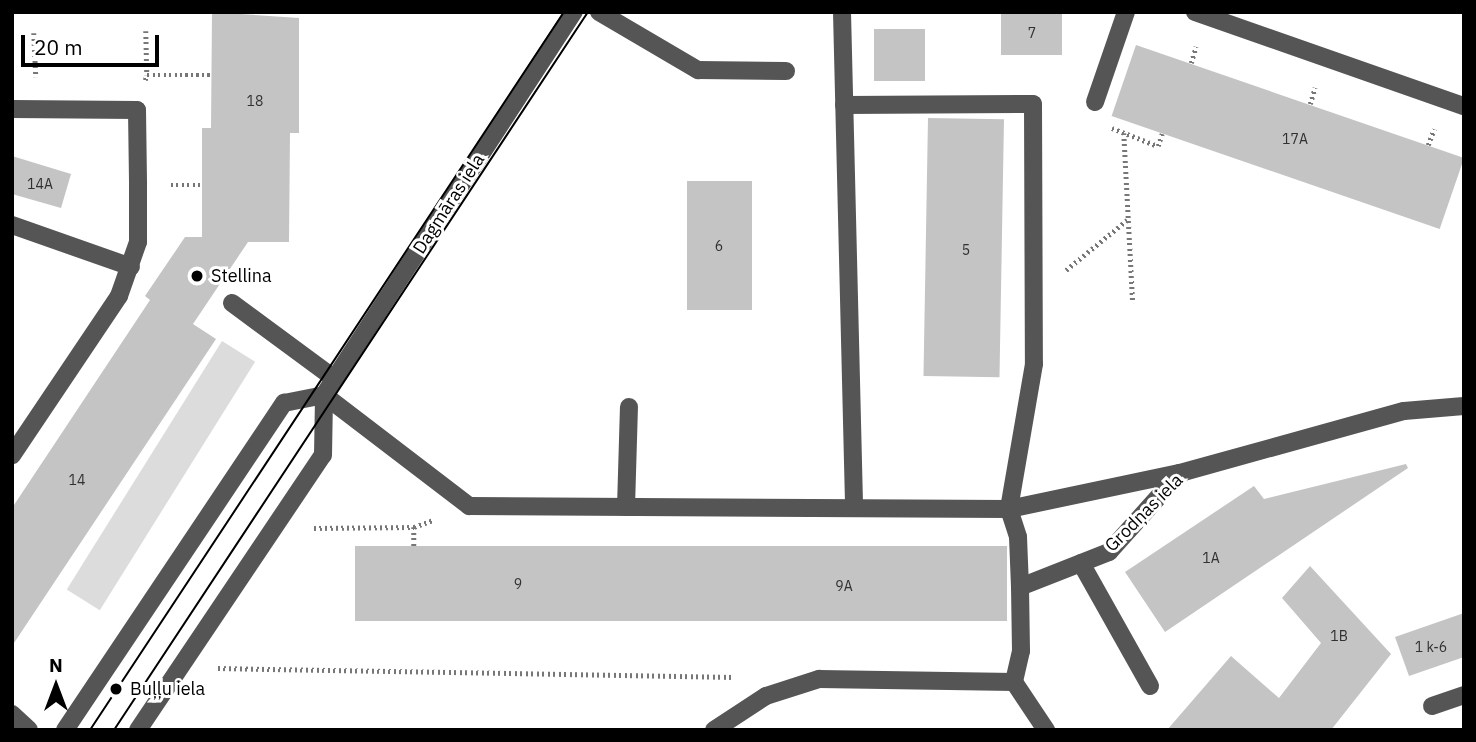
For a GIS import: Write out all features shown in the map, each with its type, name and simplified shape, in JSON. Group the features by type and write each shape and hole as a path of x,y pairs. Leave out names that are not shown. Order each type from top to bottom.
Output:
{"street":[{"name":"Dagmāras iela","path":"138,730 323,455 324,396 574,12"},
{"path":"599,12 698,70 786,71"},
{"path":"842,12 854,508"},
{"path":"1095,102 1126,12"},
{"path":"1195,12 1464,106"},
{"path":"844,105 1033,104 1034,364 1009,509 1018,537 1020,587 1021,651 1014,682 1046,730"},
{"path":"12,109 137,110 138,242 119,296 12,455"},
{"path":"12,225 131,267"},
{"path":"232,303 334,379"},
{"path":"65,730 284,403 324,396 470,506 1009,509 1181,473"},
{"name":"Grodņas iela","path":"1020,587 1109,552 1181,473 1404,411 1464,406"},
{"path":"626,507 629,407"},
{"path":"1081,563 1150,686"},
{"path":"714,730 766,696 819,680 1014,682"},
{"path":"1432,706 1464,695"},
{"path":"12,714 29,730"}],"path":[{"path":"137,110 147,75 146,31"},
{"path":"33,33 36,76"},
{"path":"147,75 211,75"},
{"path":"1095,102 1101,124 1158,146 1163,134"},
{"path":"1124,133 1133,303"},
{"path":"1035,295 1127,219"},
{"path":"310,528 414,527 470,506"},
{"path":"414,527 414,546"},
{"path":"218,668 737,677"}],"shaded area":[{"path":"222,341 255,362 100,610 67,589"}],"building":[{"path":"212,12 299,18 299,133 290,133 289,242 248,242 193,324 216,339 12,646 12,508 150,300 145,296 185,237 202,237 202,128 211,128"},
{"path":"1001,12 1062,12 1062,55 1001,55"},
{"path":"874,29 925,29 925,81 874,81"},
{"path":"1136,45 1464,158 1440,229 1112,116"},
{"path":"928,118 1004,119 999,377 923,376"},
{"path":"12,156 71,174 61,208 12,194"},
{"path":"687,181 752,181 752,310 687,310"},
{"path":"1406,464 1408,468 1165,632 1125,572 1254,486 1264,499"},
{"path":"355,546 1007,546 1007,621 355,621"},
{"path":"1310,566 1391,654 1331,730 1167,730 1231,656 1279,698 1321,643 1282,598"},
{"path":"1464,613 1464,657 1409,676 1395,637"}],"tram line":[{"path":"90,730 564,12"},
{"path":"114,730 588,12"}],"place":[{"name":"Stellina","path":"197,276"},
{"name":"Buļļu iela","path":"116,689"}]}
